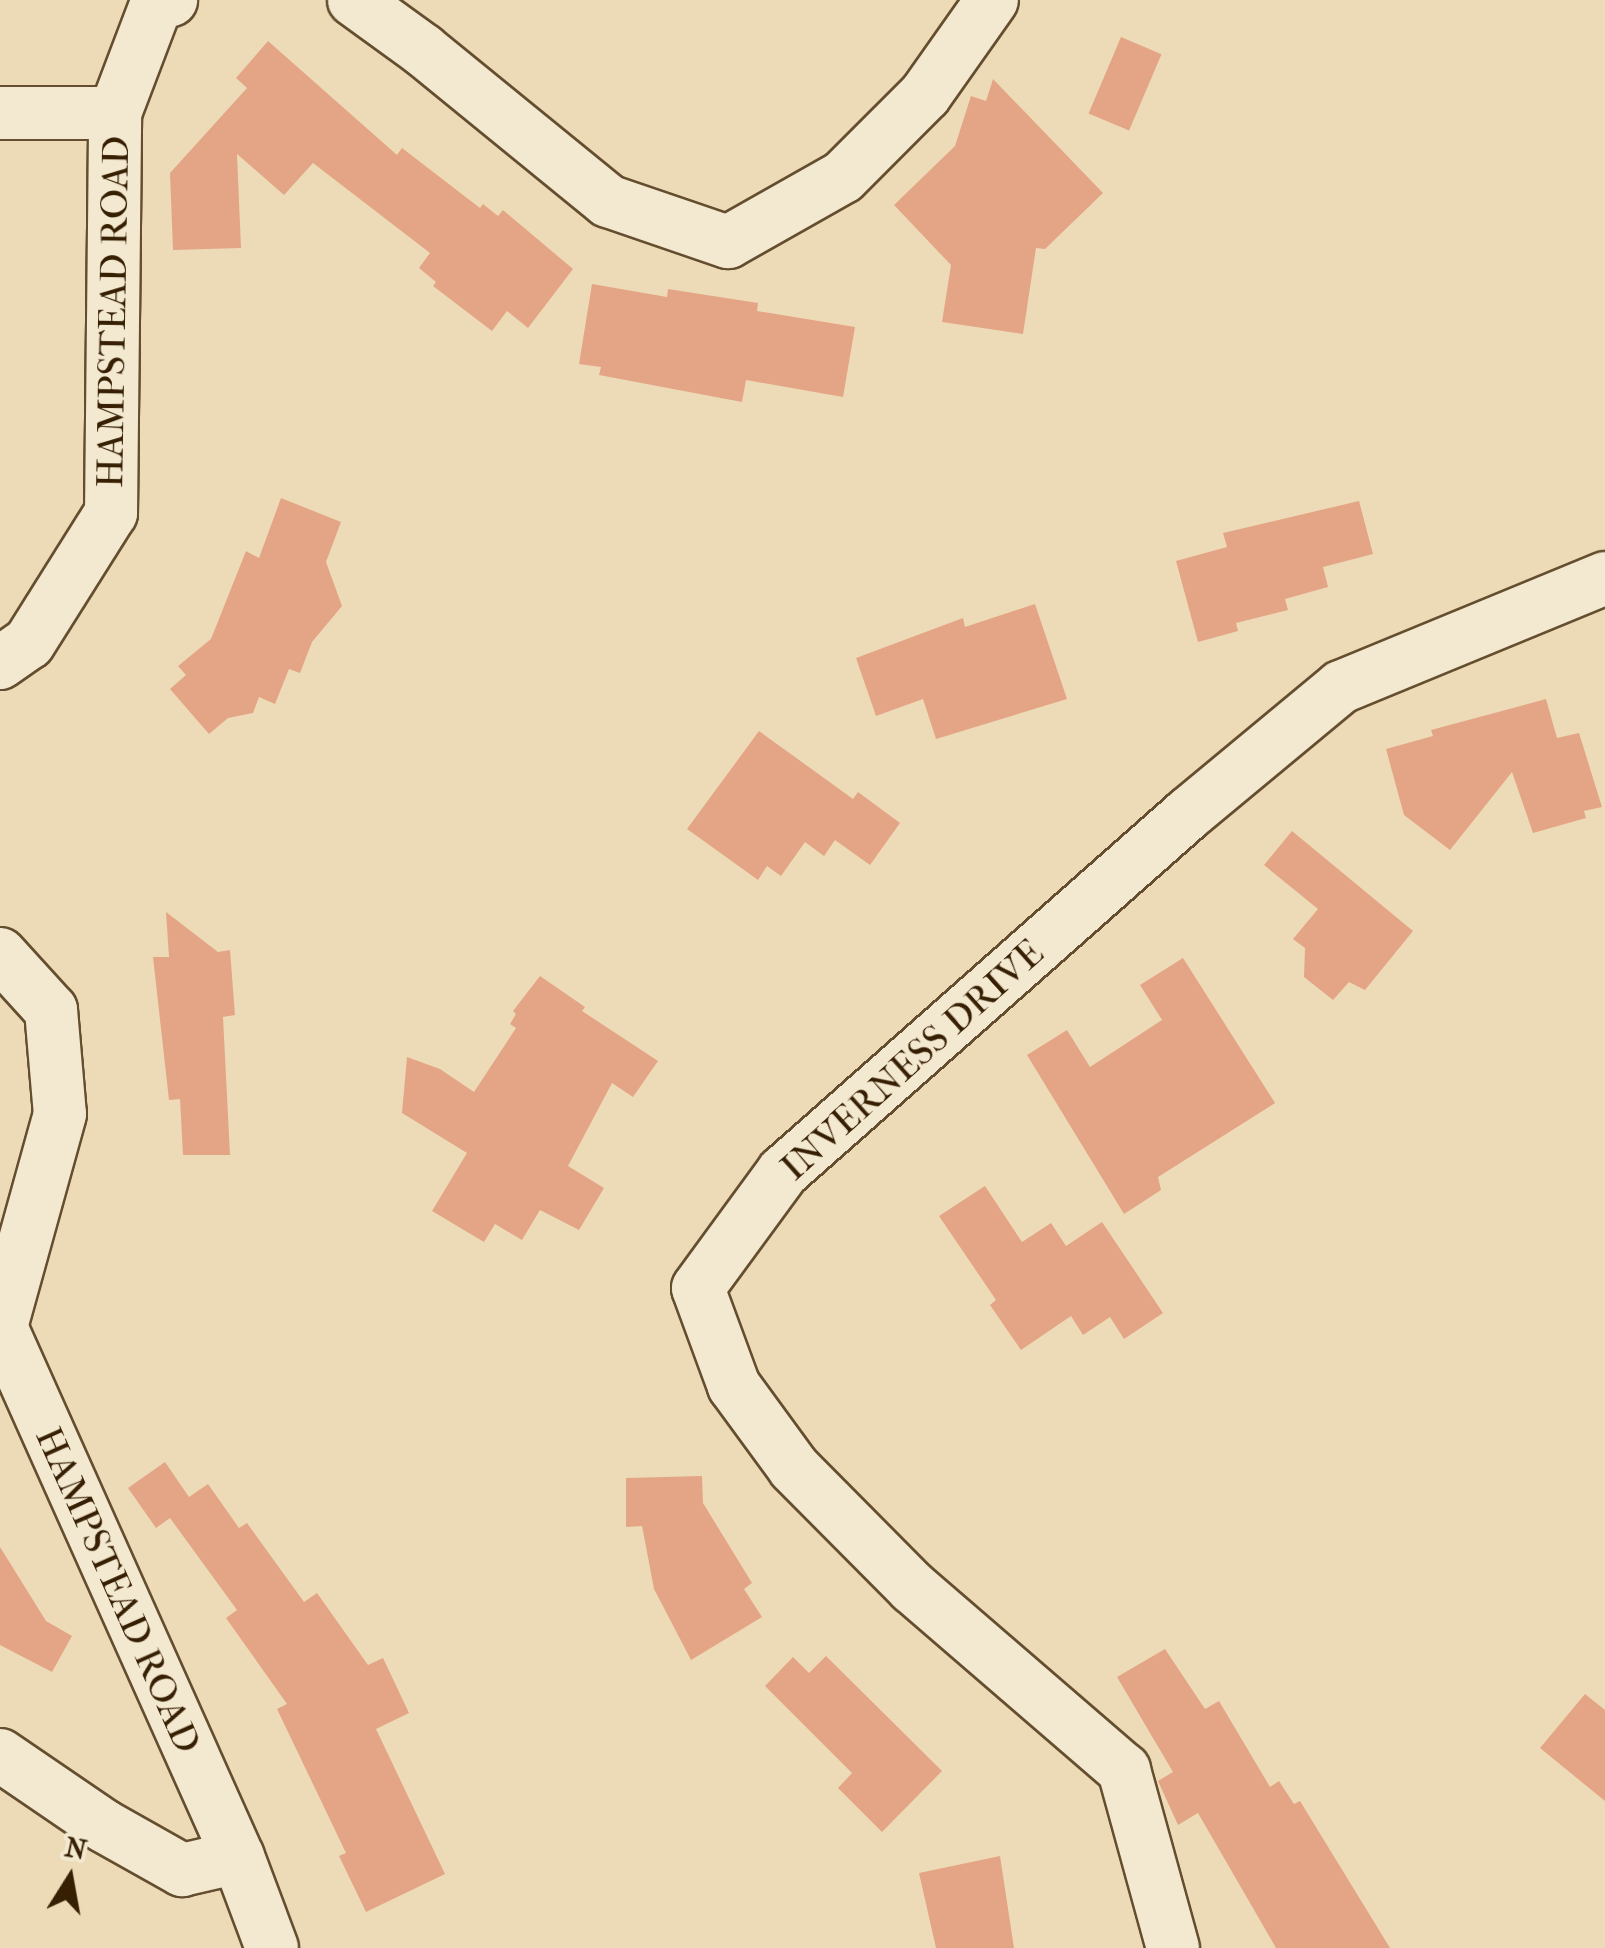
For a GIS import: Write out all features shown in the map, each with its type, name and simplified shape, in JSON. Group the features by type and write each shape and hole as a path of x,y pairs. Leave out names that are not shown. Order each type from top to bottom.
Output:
{"street":[{"name":"HAMPSTEAD ROAD","path":"0,662 29,642 111,513 115,113 156,5 171,0"},
{"path":"354,0 423,50 608,201 728,242 843,177 925,96 992,0"},
{"path":"0,113 115,113"},
{"name":"INVERNESS DRIVE","path":"1173,1948 1124,1770 913,1588 794,1468 734,1386 698,1288 783,1172 1188,814 1340,686 1604,584"},
{"name":"HAMPSTEAD ROAD","path":"0,954 50,1010 60,1114 1,1327 238,1857 272,1948"},
{"path":"0,1755 104,1826 182,1870 238,1857"}],"building":[{"path":"1121,37 1162,54 1129,131 1089,113"},
{"path":"268,41 397,155 402,148 480,208 483,204 498,216 503,210 573,269 528,328 507,311 492,331 433,286 436,282 419,268 430,253 313,163 284,195 237,154 241,248 173,250 170,173 247,88 236,78"},
{"path":"993,79 1103,193 1045,249 1036,248 1023,334 942,322 951,265 894,205 955,146 971,96 986,101"},
{"path":"592,284 667,297 668,289 758,303 757,311 855,327 843,397 746,380 742,402 599,375 601,367 579,364"},
{"path":"281,498 341,522 326,562 342,606 312,642 300,673 289,669 275,704 259,697 253,713 228,718 209,734 170,689 186,675 178,666 211,639 246,551 259,558"},
{"path":"1359,501 1373,554 1323,567 1328,587 1285,599 1288,610 1236,623 1238,631 1198,642 1176,561 1227,547 1223,533"},
{"path":"1035,604 1067,699 936,739 923,699 876,716 856,658 963,618 965,627"},
{"path":"1546,699 1557,738 1579,733 1602,807 1584,811 1586,818 1533,833 1512,772 1450,850 1404,815 1386,749 1433,736 1431,730"},
{"path":"759,731 853,799 858,792 900,823 870,865 835,840 824,856 805,842 781,876 767,866 758,880 687,829"},
{"path":"1292,831 1413,931 1365,990 1349,982 1333,1000 1304,977 1305,948 1293,939 1318,909 1264,865"},
{"path":"166,912 218,952 230,950 235,1015 223,1017 230,1155 183,1155 180,1099 169,1100 153,957 169,957"},
{"path":"1183,958 1275,1103 1158,1177 1161,1190 1124,1214 1027,1055 1067,1030 1090,1067 1162,1020 1140,985"},
{"path":"540,976 585,1007 582,1011 658,1061 633,1097 612,1083 568,1166 604,1188 579,1230 540,1210 522,1240 495,1224 484,1242 432,1211 467,1153 402,1113 407,1057 440,1069 474,1092 516,1028 510,1024 516,1014 513,1011"},
{"path":"985,1186 1022,1242 1051,1223 1066,1246 1102,1222 1163,1313 1124,1339 1110,1317 1083,1335 1071,1316 1021,1350 990,1305 996,1300 939,1216"},
{"path":"165,1462 189,1497 208,1484 239,1528 247,1523 304,1602 317,1593 368,1665 383,1658 409,1713 376,1729 445,1874 366,1912 339,1856 346,1853 277,1709 287,1704 226,1618 237,1610 170,1518 156,1528 128,1488"},
{"path":"702,1476 703,1503 752,1583 744,1589 762,1617 691,1660 654,1589 642,1526 626,1527 626,1478"},
{"path":"0,1547 46,1621 72,1636 52,1672 0,1645"},
{"path":"1165,1649 1205,1709 1219,1701 1270,1787 1279,1781 1294,1804 1300,1801 1390,1948 1276,1948 1198,1813 1178,1825 1158,1781 1173,1772 1117,1677"},
{"path":"826,1656 942,1771 882,1832 838,1788 852,1773 765,1686 793,1657 809,1673"},
{"path":"1585,1694 1605,1710 1605,1801 1540,1748"},
{"path":"1000,1856 1014,1948 936,1948 919,1873"}]}
